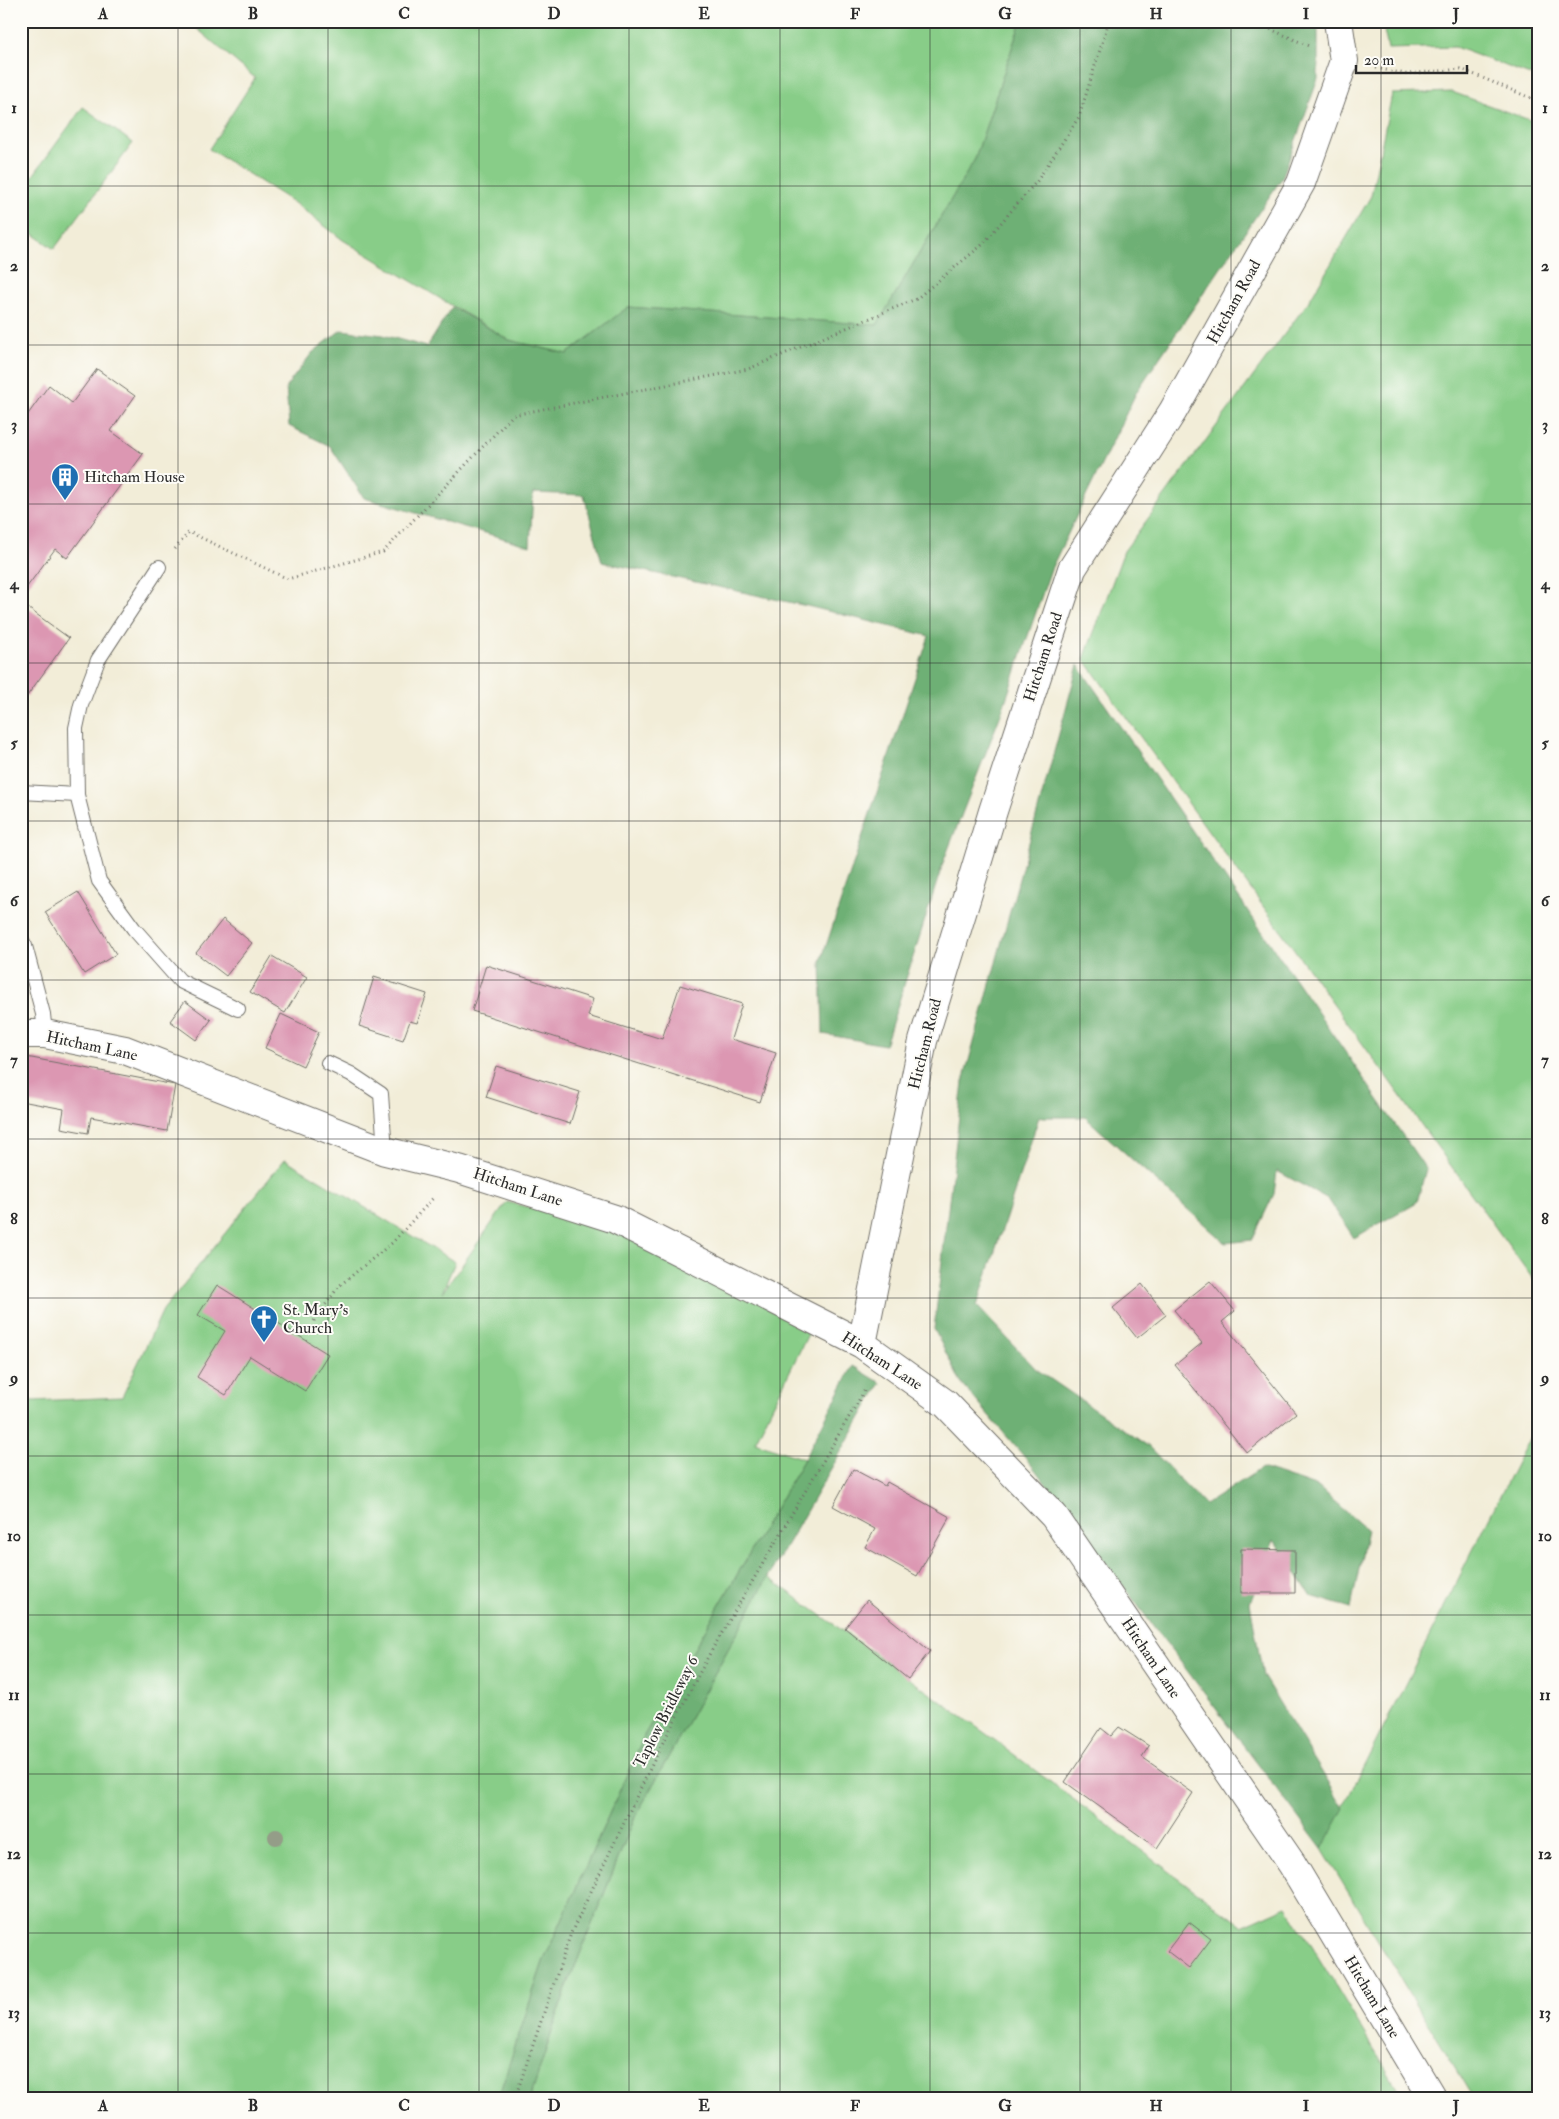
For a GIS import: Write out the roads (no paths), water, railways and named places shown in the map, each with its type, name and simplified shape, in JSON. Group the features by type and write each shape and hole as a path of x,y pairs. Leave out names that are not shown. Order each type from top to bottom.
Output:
{"street":[{"name":"Hitcham Road","path":"873,1351 924,1041 993,811 1072,569 1173,411 1301,183 1344,61 1338,21"},
{"name":"Hitcham Lane","path":"33,1034 125,1050 385,1152 459,1168 615,1219 873,1351 946,1404 1054,1516 1292,1864 1432,2098"}],"lane":[{"path":"159,567 98,660 81,706 76,728 77,795 99,881 134,929 180,980 238,1009"},
{"path":"21,792 77,795"},
{"path":"21,939 25,946 43,1014 33,1034"},
{"path":"328,1063 351,1074 381,1094 385,1152"}],"place":[{"name":"Hitcham House","path":"65,501"},
{"name":"St. Mary's Church","path":"264,1343"}]}
